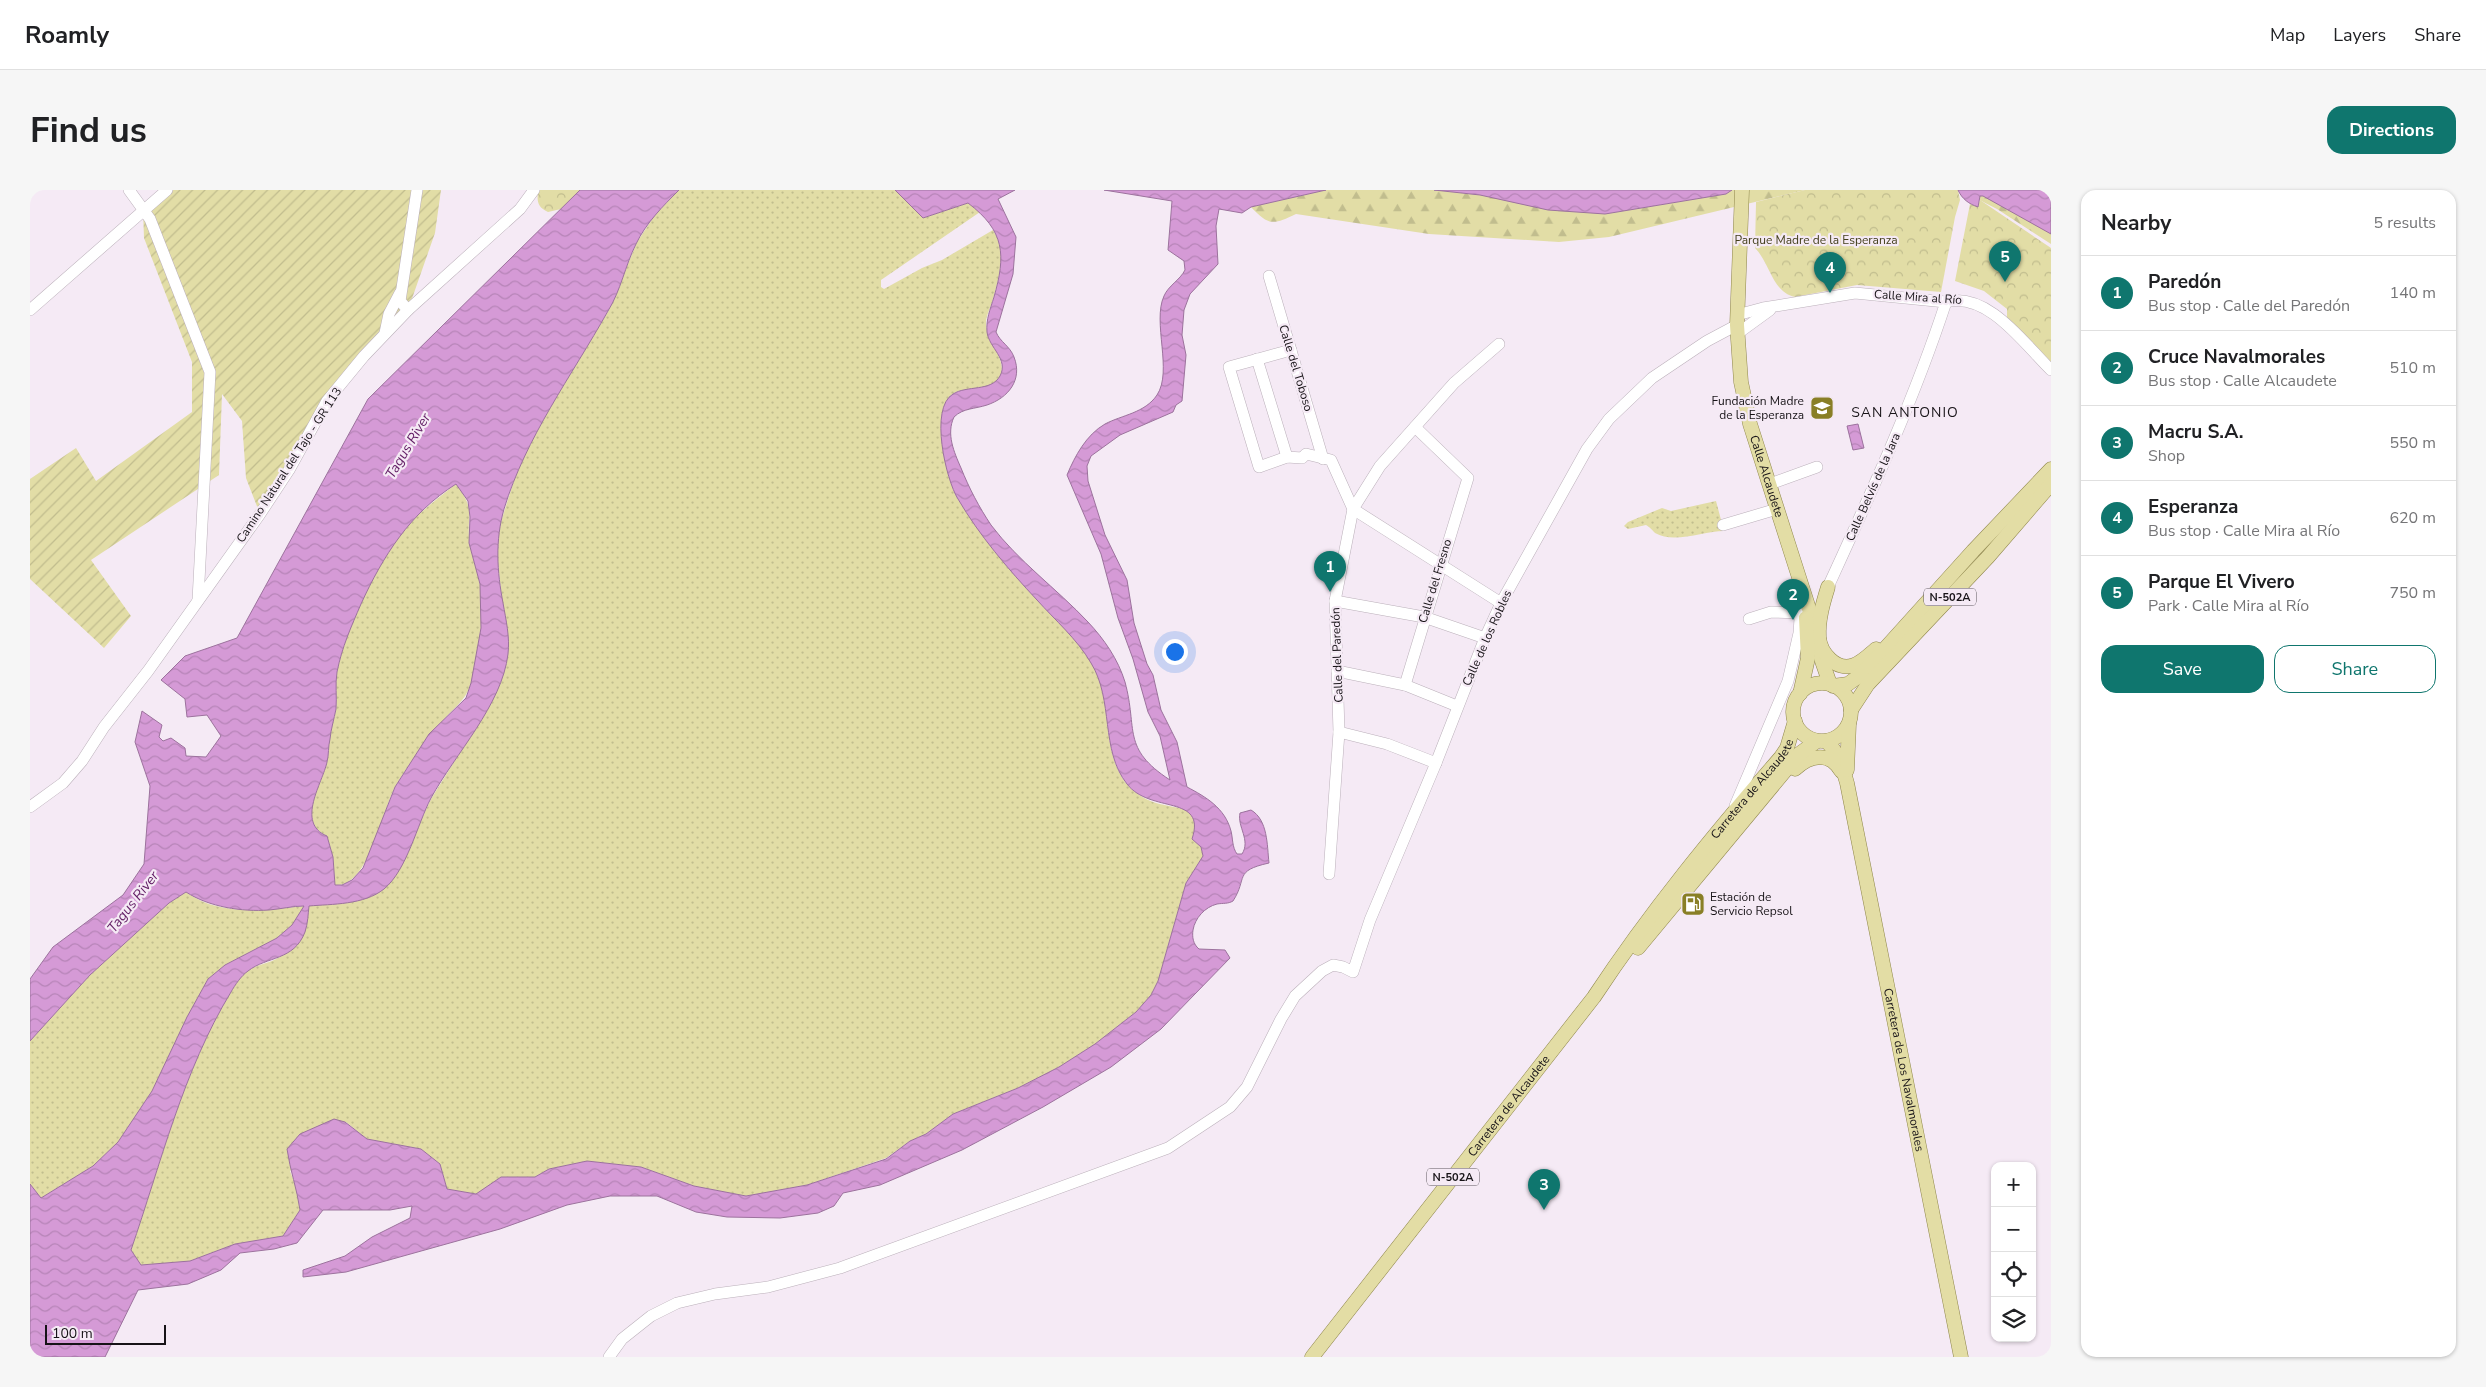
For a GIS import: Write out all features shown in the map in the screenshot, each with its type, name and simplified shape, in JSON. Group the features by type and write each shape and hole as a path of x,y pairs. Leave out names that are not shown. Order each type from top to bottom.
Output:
{"main road":[{"name":"Calle Alcaudete","path":"1742,190 1737,328 1741,382 1750,424 1802,587 1808,658 1800,694"},
{"name":"N-502A","path":"1800,694 1810,686 1848,684 1857,680 2051,469"},
{"name":"N-502A","path":"1850,716 1868,684 1988,557 2051,484"},
{"path":"1802,587 1813,594 1819,593 1828,587"},
{"path":"1804,611 1828,587"},
{"path":"1828,587 1820,618 1819,640 1825,654 1835,663 1854,666 1910,621"},
{"name":"Calle Alcaudete","path":"1804,611 1819,640 1822,661 1832,685"},
{"path":"1832,685 1846,695 1850,716"},
{"name":"Carretera de Alcaudete","path":"1594,997 1646,922 1733,812 1787,748 1795,722 1794,707 1800,694"},
{"name":"Carretera de Alcaudete","path":"1312,1357 1594,997 1763,800 1799,754 1822,741 1838,737 1850,716"},
{"name":"Carretera de Los Navalmorales","path":"1847,783 1847,744 1850,716"},
{"name":"Carretera de Alcaudete","path":"1795,722 1804,734 1822,741"},
{"name":"Carretera de Los Navalmorales","path":"1822,741 1835,749 1841,761 1847,783 1961,1357"},
{"path":"1763,800 1798,766 1808,759 1818,756 1828,758 1837,765 1847,783"}],"street":[{"path":"129,190 150,219 210,372 198,600"},
{"path":"30,310 143,209 168,190"},
{"path":"408,310 400,301 417,190"},
{"name":"Camino Natural del Tajo - GR 113","path":"30,807 63,783 82,762 104,727 148,671 274,492 328,402 385,333 520,209 534,190"},
{"name":"Calle del Toboso","path":"1269,276 1323,459"},
{"path":"385,333 389,314 402,290"},
{"name":"Calle Mira al Río","path":"1737,328 1776,307 1856,293 1946,302 1955,300 1970,301 1994,314 2019,336 2051,370"},
{"name":"Calle Belvís de la Jara","path":"1828,587 1905,412 1930,350 1946,302"},
{"path":"1737,328 1776,307"},
{"name":"Calle de los Robles","path":"609,1357 622,1339 651,1316 677,1303 715,1294 768,1287 840,1268 1168,1148 1230,1107 1247,1087 1280,1019 1294,996 1322,971 1333,965 1353,972 1370,920 1436,763 1485,638 1501,603 1587,449 1609,419 1652,378 1718,335 1737,328"},
{"name":"Calle del Paredón","path":"1329,874 1339,732 1335,601 1353,509 1380,466 1454,383 1499,344"},
{"path":"1291,350 1229,367 1259,467 1287,457 1302,458 1306,454 1331,460 1353,509 1501,603"},
{"path":"1257,358 1287,457"},
{"name":"Calle Mira al Río","path":"2040,360 2051,376"},
{"name":"Calle del Fresno","path":"1405,685 1440,564 1468,478 1415,427"},
{"path":"1770,484 1817,467"},
{"path":"1723,525 1778,509"},
{"path":"1335,601 1424,617 1485,638"},
{"path":"1749,620 1771,612 1804,611"},
{"name":"Calle Alcaudete","path":"1733,812 1788,681 1804,611"},
{"path":"1337,671 1405,685 1457,706"},
{"path":"1339,732 1387,744 1436,763"}],"green space":[{"path":"168,190 441,190 435,233 408,310 327,401 260,514 246,478 242,421 222,394 219,475 91,560 131,616 104,648 30,579 30,479 76,448 96,481 192,412 192,362 144,238 143,209"},
{"path":"538,190 580,190 561,209 548,212 539,203"},
{"path":"679,190 895,190 923,218 968,203 980,212 881,280 881,287 884,289 922,268 942,260 993,230 998,238 1002,255 1001,263 986,321 989,336 999,358 1002,371 999,378 990,385 959,391 954,393 947,401 942,413 941,428 945,462 954,491 976,527 1015,576 1074,639 1093,665 1103,694 1113,755 1125,782 1131,789 1152,802 1187,811 1195,820 1192,839 1201,847 1203,856 1186,883 1158,981 1151,995 1136,1012 1095,1044 1059,1067 1018,1088 953,1114 926,1134 910,1141 886,1158 807,1185 746,1196 694,1186 641,1167 587,1161 549,1169 535,1177 501,1177 477,1194 447,1189 440,1164 421,1149 367,1139 346,1122 290,1171 297,1189 300,1210 283,1236 235,1244 190,1261 141,1265 131,1250 174,1118 199,1053 234,986 247,971 281,957 295,946 306,924 309,905 363,899 382,890 396,874 431,799 490,704 505,670 508,653 497,555 498,531 518,468 545,416 609,310 637,242 655,215"},
{"path":"1326,190 1434,190 1605,214 1726,194 1732,190 1805,190 1609,237 1559,242 1429,234 1296,214 1272,222 1262,218 1251,207"},
{"name":"Parque Madre de la Esperanza","path":"1805,190 1958,190 1960,200 1941,292 1857,285 1795,297 1787,294 1776,283 1755,248 1756,202"},
{"path":"1960,190 1990,190 2051,230 2051,244 1997,209"},
{"path":"1980,200 2051,248 2051,364 2007,318 2007,309 1984,291 1955,281 1970,204 1978,206"},
{"path":"456,484 467,501 469,508 470,544 479,580 482,610 477,660 471,683 463,700 446,717 424,745 395,787 373,846 357,874 347,883 335,885 333,857 327,836 318,830 313,821 312,812 328,759 329,739 336,710 336,677 341,655 363,596 393,542 416,517"},
{"path":"1716,501 1724,531 1671,537 1655,533 1646,525 1628,529 1624,526 1628,522 1662,508 1671,511"},
{"path":"186,892 199,900 213,905 244,910 305,906 292,925 277,938 225,965 208,979 152,1091 118,1142 93,1166 41,1198 30,1184 30,1041 90,975 169,903"}],"water":[{"name":"Tagus River","path":"580,190 679,190 655,215 640,236 612,303 550,408 524,457 513,483 501,521 498,544 499,579 507,628 508,654 497,692 476,729 431,798 405,859 392,881 376,894 358,901 309,906 305,932 294,948 280,957 255,966 241,978 233,989 199,1053 163,1151 131,1250 141,1265 190,1261 235,1244 283,1236 300,1210 287,1149 300,1134 334,1119 345,1122 367,1139 421,1149 440,1164 447,1189 476,1194 501,1177 535,1177 549,1169 587,1161 641,1167 694,1186 746,1196 807,1185 886,1159 910,1141 926,1134 953,1114 1018,1088 1059,1067 1095,1044 1136,1012 1151,995 1158,981 1186,883 1203,856 1201,847 1192,839 1194,825 1191,816 1184,810 1149,799 1137,793 1127,784 1113,756 1103,693 1091,663 1073,638 994,551 975,526 953,490 942,445 942,414 946,402 953,394 959,391 991,384 1000,376 1002,370 1002,364 987,332 1000,269 1001,256 999,245 996,234 989,224 968,203 923,218 895,190 1015,190 998,199 1016,237 1013,274 996,332 1014,357 1017,373 1012,387 1001,398 983,406 965,410 954,417 951,430 952,443 967,483 991,525 1025,563 1088,622 1110,650 1119,665 1125,682 1134,737 1138,748 1144,758 1155,769 1170,780 1160,736 1148,712 1133,659 1118,618 1101,554 1067,475 1078,453 1092,434 1105,424 1140,410 1157,395 1163,373 1161,307 1166,292 1185,270 1184,261 1168,250 1172,201 1104,190 1326,190 1251,207 1242,213 1219,209 1216,226 1218,264 1190,294 1184,310 1182,335 1186,355 1182,401 1176,405 1173,412 1120,435 1091,456 1087,466 1088,481 1105,535 1127,580 1134,623 1147,664 1153,675 1161,710 1177,742 1187,787 1208,799 1224,816 1231,831 1233,846 1237,854 1242,854 1245,844 1240,823 1240,813 1251,810 1257,814 1264,826 1269,863 1246,872 1233,901 1208,908 1198,917 1194,926 1193,940 1199,949 1225,950 1230,958 1161,1029 1111,1067 1043,1107 962,1150 880,1185 843,1193 834,1206 818,1213 780,1218 727,1217 696,1212 657,1196 610,1196 567,1205 500,1229 346,1272 303,1277 303,1270 345,1256 372,1237 410,1218 412,1206 390,1210 323,1210 297,1243 274,1249 240,1253 221,1270 188,1284 138,1290 105,1357 30,1357 30,1184 41,1198 93,1166 118,1142 152,1091 187,1017 208,979 225,965 277,938 292,925 304,906 269,910 237,909 215,905 186,892 169,903 90,975 30,1041 30,979 53,947 123,895 144,864 150,786 135,742 142,711 162,725 159,737 163,741 171,738 185,748 186,756 206,757 221,736 207,715 187,717 185,699 161,680 185,656 237,638 368,399","holes":["456,484 468,501 470,517 469,543 480,584 481,628 471,683 466,698 429,734 395,787 363,868 352,880 342,885 335,885 333,857 327,836 318,830 313,822 312,812 328,759 336,709 337,672 344,646 361,604 379,569 412,522 425,508"]},
{"path":"1434,190 1732,190 1726,194 1605,214 1548,210 1480,195"},
{"path":"1958,190 2051,190 2051,234 1983,196 1980,196 1978,207 1964,199"},
{"path":"1858,424 1864,448 1853,450 1847,426"}],"place":[{"name":"Parque El Vivero","path":"2005,282"},
{"name":"Esperanza","path":"1830,293"},
{"name":"Fundación Madre de la Esperanza","path":"1822,408"},
{"name":"Paredón","path":"1330,592"},
{"name":"Cruce Navalmorales","path":"1793,620"},
{"name":"Estación de Servicio Repsol","path":"1693,904"},
{"name":"Macru S.A.","path":"1544,1210"}],"district":[{"name":"SAN ANTONIO","path":"1905,412"}]}
